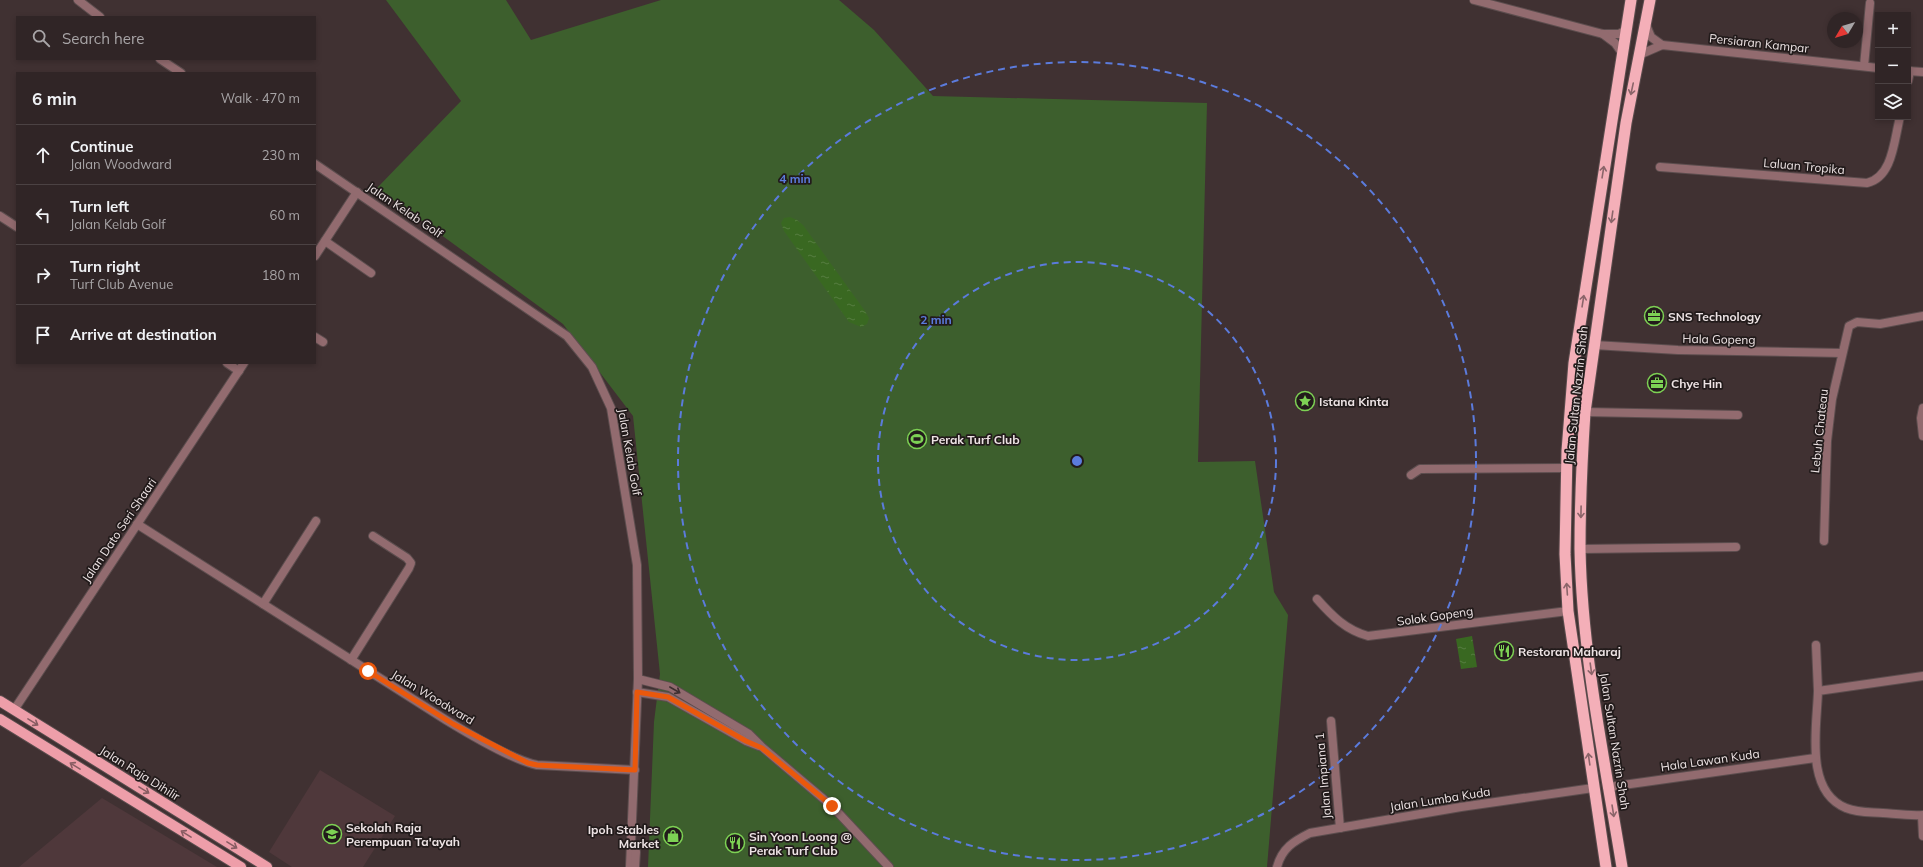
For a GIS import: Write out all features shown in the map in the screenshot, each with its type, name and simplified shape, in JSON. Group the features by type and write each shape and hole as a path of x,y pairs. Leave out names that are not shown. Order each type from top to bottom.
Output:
{"highway":[{"name":"Jalan Sultan Nazrin Shah","path":"1606,867 1593,788 1568,611 1566,554 1566,468 1569,408 1574,363 1631,0"},
{"name":"Jalan Sultan Nazrin Shah","path":"1622,867 1590,666 1580,549 1581,460 1585,412 1594,344 1626,123 1650,0"}],"main road":[{"name":"Jalan Raja Dihilir","path":"0,702 267,867"},
{"path":"0,719 241,867"}],"street":[{"path":"78,0 99,16"},
{"path":"1474,0 1603,34 1619,34 1626,30"},
{"path":"1864,66 1870,3"},
{"path":"1640,55 1662,45 1651,37 1646,25"},
{"path":"1603,34 1615,43 1622,53"},
{"name":"Persiaran Kampar","path":"1662,45 1875,68"},
{"path":"162,60 180,72"},
{"path":"1911,71 1923,72"},
{"name":"Laluan Tropika","path":"1660,167 1867,183 1874,182 1882,176 1886,169 1899,120"},
{"name":"Jalan Kelab Golf","path":"316,165 567,336 592,367 611,408 637,564 638,679 630,867"},
{"path":"316,254 357,192"},
{"path":"0,216 16,226"},
{"path":"325,241 371,273"},
{"name":"Lebuh Chateau","path":"1824,540 1828,441 1832,399 1849,326 1857,322 1880,324 1923,316"},
{"path":"316,338 323,342"},
{"name":"Hala Gopeng","path":"1594,344 1678,350 1842,354"},
{"path":"228,364 239,371"},
{"name":"Jalan Dato Seri Shaari","path":"14,710 243,364"},
{"path":"1923,408 1921,418 1923,436"},
{"path":"1585,412 1738,415"},
{"path":"1411,475 1420,469 1566,468"},
{"path":"263,604 316,521"},
{"name":"Jalan Woodward","path":"137,524 453,724 528,763 635,770"},
{"path":"351,660 409,568 410,563 407,558 372,536"},
{"path":"1580,549 1736,547"},
{"name":"Solok Gopeng","path":"1317,599 1337,621 1356,633 1368,636 1568,611"},
{"path":"1816,646 1818,691 1815,758 1818,776 1824,788 1834,800 1846,808 1862,812 1922,815 1923,836"},
{"path":"1818,691 1923,676"},
{"path":"638,679 670,687 749,734 762,748 832,806 889,867"},
{"path":"637,692 668,697 746,741 762,748"},
{"name":"Jalan Impiana 1","path":"1331,722 1340,828"},
{"name":"Hala Lawan Kuda","path":"1609,787 1815,758"},
{"name":"Jalan Kelab Golf","path":"635,770 637,776 636,867"},
{"name":"Jalan Lumba Kuda","path":"1277,867 1279,858 1292,842 1310,833 1461,807 1593,788"}],"shaded area":[{"name":"Perak Turf Club","path":"386,0 506,0 531,40 661,0 839,0 874,30 933,96 1207,103 1198,462 1255,461 1274,592 1288,615 1267,867 648,867 654,722 660,674 633,416 563,324 377,188 461,101"},
{"name":"Sekolah Raja Perempuan Ta'ayah","path":"320,770 395,816 363,867 292,867 269,852"},
{"path":"102,798 217,867 19,867"}],"water":[{"path":"790,217 803,225 865,311 869,318 867,324 861,327 849,322 784,231 781,223 784,218"},
{"path":"1472,636 1477,667 1461,669 1456,639"}],"place":[{"name":"SNS Technology","path":"1654,316"},
{"name":"Chye Hin","path":"1657,383"},
{"name":"Istana Kinta","path":"1305,401"},
{"name":"Perak Turf Club","path":"917,439"},
{"name":"Restoran Maharaj","path":"1504,651"},
{"name":"Sekolah Raja Perempuan Ta'ayah","path":"332,834"},
{"name":"Ipoh Stables Market","path":"673,836"},
{"name":"Sin Yoon Loong @ Perak Turf Club","path":"735,843"}],"route":[{"path":"368,671 453,724 496,748 528,763 537,765 563,765 635,770 637,692 668,697 746,741 762,748 832,806"}]}
